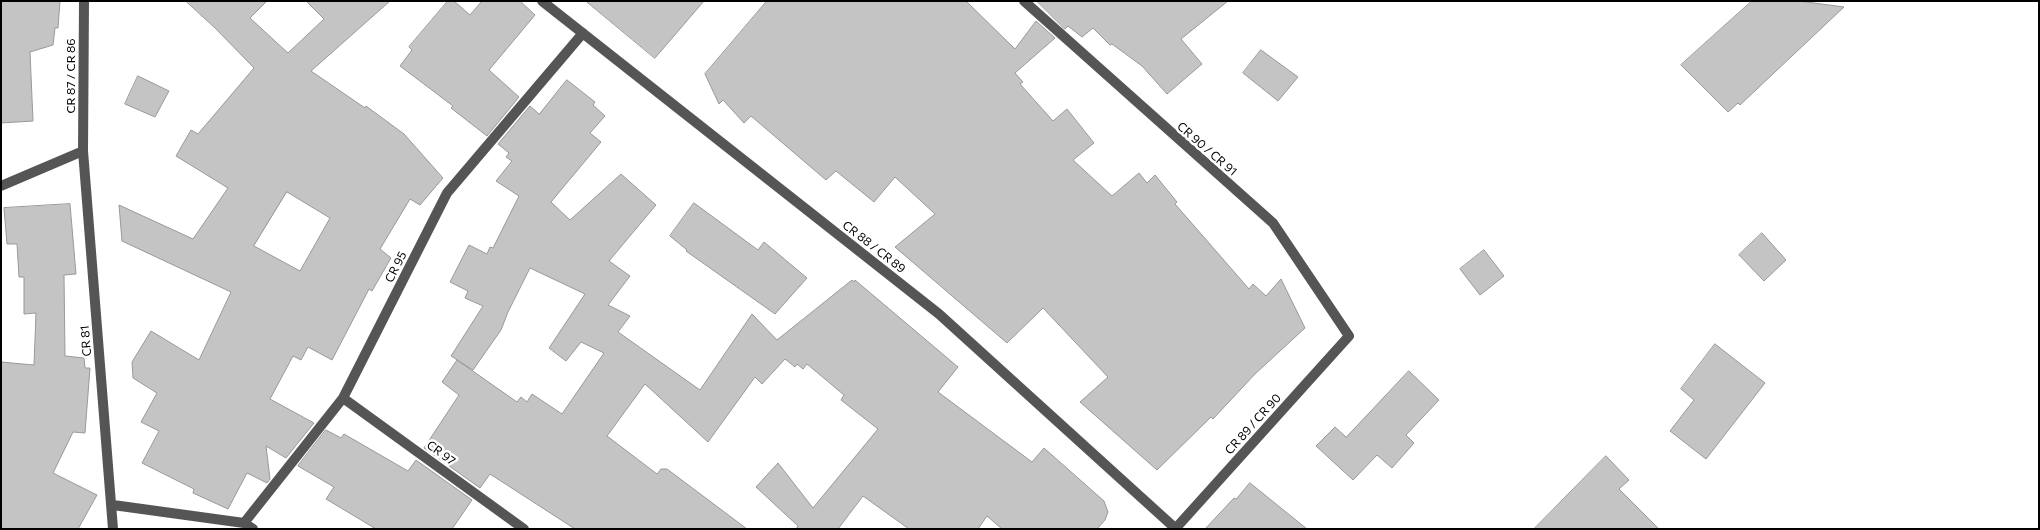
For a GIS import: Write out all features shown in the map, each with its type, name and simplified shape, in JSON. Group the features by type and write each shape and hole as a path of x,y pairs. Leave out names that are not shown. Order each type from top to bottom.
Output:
{"street":[{"name":"CR 87 / CR 86","path":"83,151 84,1"},
{"name":"CR 88 / CR 89","path":"542,1 939,314 1175,528"},
{"name":"CR 90 / CR 91","path":"1024,1 1273,223 1349,336"},
{"name":"CR 95","path":"248,526 343,398 448,193 583,33"},
{"path":"1,186 83,151"},
{"name":"CR 81","path":"83,151 113,505 113,529"},
{"name":"CR 89 / CR 90","path":"1175,528 1349,336"},
{"name":"CR 97","path":"343,398 524,529"},
{"path":"113,505 248,526"}],"building":[{"path":"1,1 60,1 58,28 55,28 53,45 30,52 33,121 1,123"},
{"path":"186,1 267,1 250,18 288,53 324,19 306,1 390,1 311,71 365,108 366,106 404,134 443,178 420,205 410,199 380,249 391,258 372,291 369,289 332,360 308,347 301,360 293,356 270,399 314,423 286,458 266,446 270,479 267,483 247,473 228,509 193,493 194,489 142,463 159,431 141,422 157,393 133,378 132,362 151,331 199,360 231,292 122,241 119,205 193,239 228,188 176,156 191,130 198,134 254,68","holes":["287,192 330,218 300,271 254,246"]},
{"path":"448,1 454,1 470,15 482,1 520,1 535,15 489,70 519,97 487,136 451,108 453,106 400,66 412,50 409,47"},
{"path":"586,1 704,1 655,58"},
{"path":"767,1 966,1 1015,49 1036,21 1055,38 1015,73 1023,82 1020,84 1053,121 1067,109 1094,143 1073,160 1112,196 1139,173 1147,183 1155,175 1177,202 1175,204 1249,289 1253,284 1266,296 1281,279 1305,328 1255,374 1213,419 1211,417 1157,470 1080,402 1108,377 1043,308 1007,343 895,247 935,214 895,177 874,202 836,171 826,180 751,116 744,123 723,100 719,104 705,74"},
{"path":"1037,1 1228,1 1181,39 1202,64 1167,94 1142,66 1112,44 1110,45 1093,28 1082,37 1068,26 1065,29"},
{"path":"1752,1 1799,1 1844,7 1740,105 1738,103 1728,112 1681,65"},
{"path":"1261,50 1298,77 1278,101 1243,73"},
{"path":"138,76 169,91 155,117 125,104"},
{"path":"567,80 595,102 593,105 605,116 590,133 601,142 551,202 570,220 621,174 656,205 609,261 630,276 608,305 630,316 618,332 700,390 752,314 777,340 852,280 854,282 855,280 958,367 938,392 1032,462 1044,448 1104,501 1108,512 1105,520 1097,529 1002,529 987,516 978,529 909,529 863,496 838,529 796,529 798,526 756,487 778,463 813,508 878,429 841,400 844,395 807,364 803,369 797,364 795,367 785,359 762,384 755,377 708,442 645,384 607,436 657,474 661,469 667,469 747,529 575,529 490,474 480,488 424,448 459,395 442,382 457,360 517,402 521,397 527,402 532,394 562,414 604,353 581,342 566,361 549,348 585,294 530,268 501,330 473,370 451,356 483,306 465,298 468,291 450,282 469,245 487,254 490,247 493,248 519,196 496,181 512,161 506,157 509,153 498,144 530,106 539,114"},
{"path":"694,203 758,250 764,242 807,278 775,314 686,251 670,236"},
{"path":"70,204 76,274 64,275 65,356 84,358 85,368 90,368 85,433 73,432 53,473 97,495 78,529 1,529 1,362 34,365 36,313 24,314 24,277 19,277 17,244 7,244 4,208"},
{"path":"1762,233 1786,260 1764,281 1739,255"},
{"path":"1484,250 1504,276 1480,295 1460,269"},
{"path":"1715,344 1765,383 1706,459 1670,431 1694,400 1681,389"},
{"path":"1409,371 1439,400 1406,435 1414,443 1392,468 1377,455 1353,480 1316,446 1335,427 1346,437"},
{"path":"326,430 341,438 344,434 408,471 416,460 472,500 452,529 376,529 326,499 334,487 298,466"},
{"path":"1606,456 1629,480 1619,489 1659,529 1534,529"},
{"path":"1250,483 1307,529 1205,529"}]}
